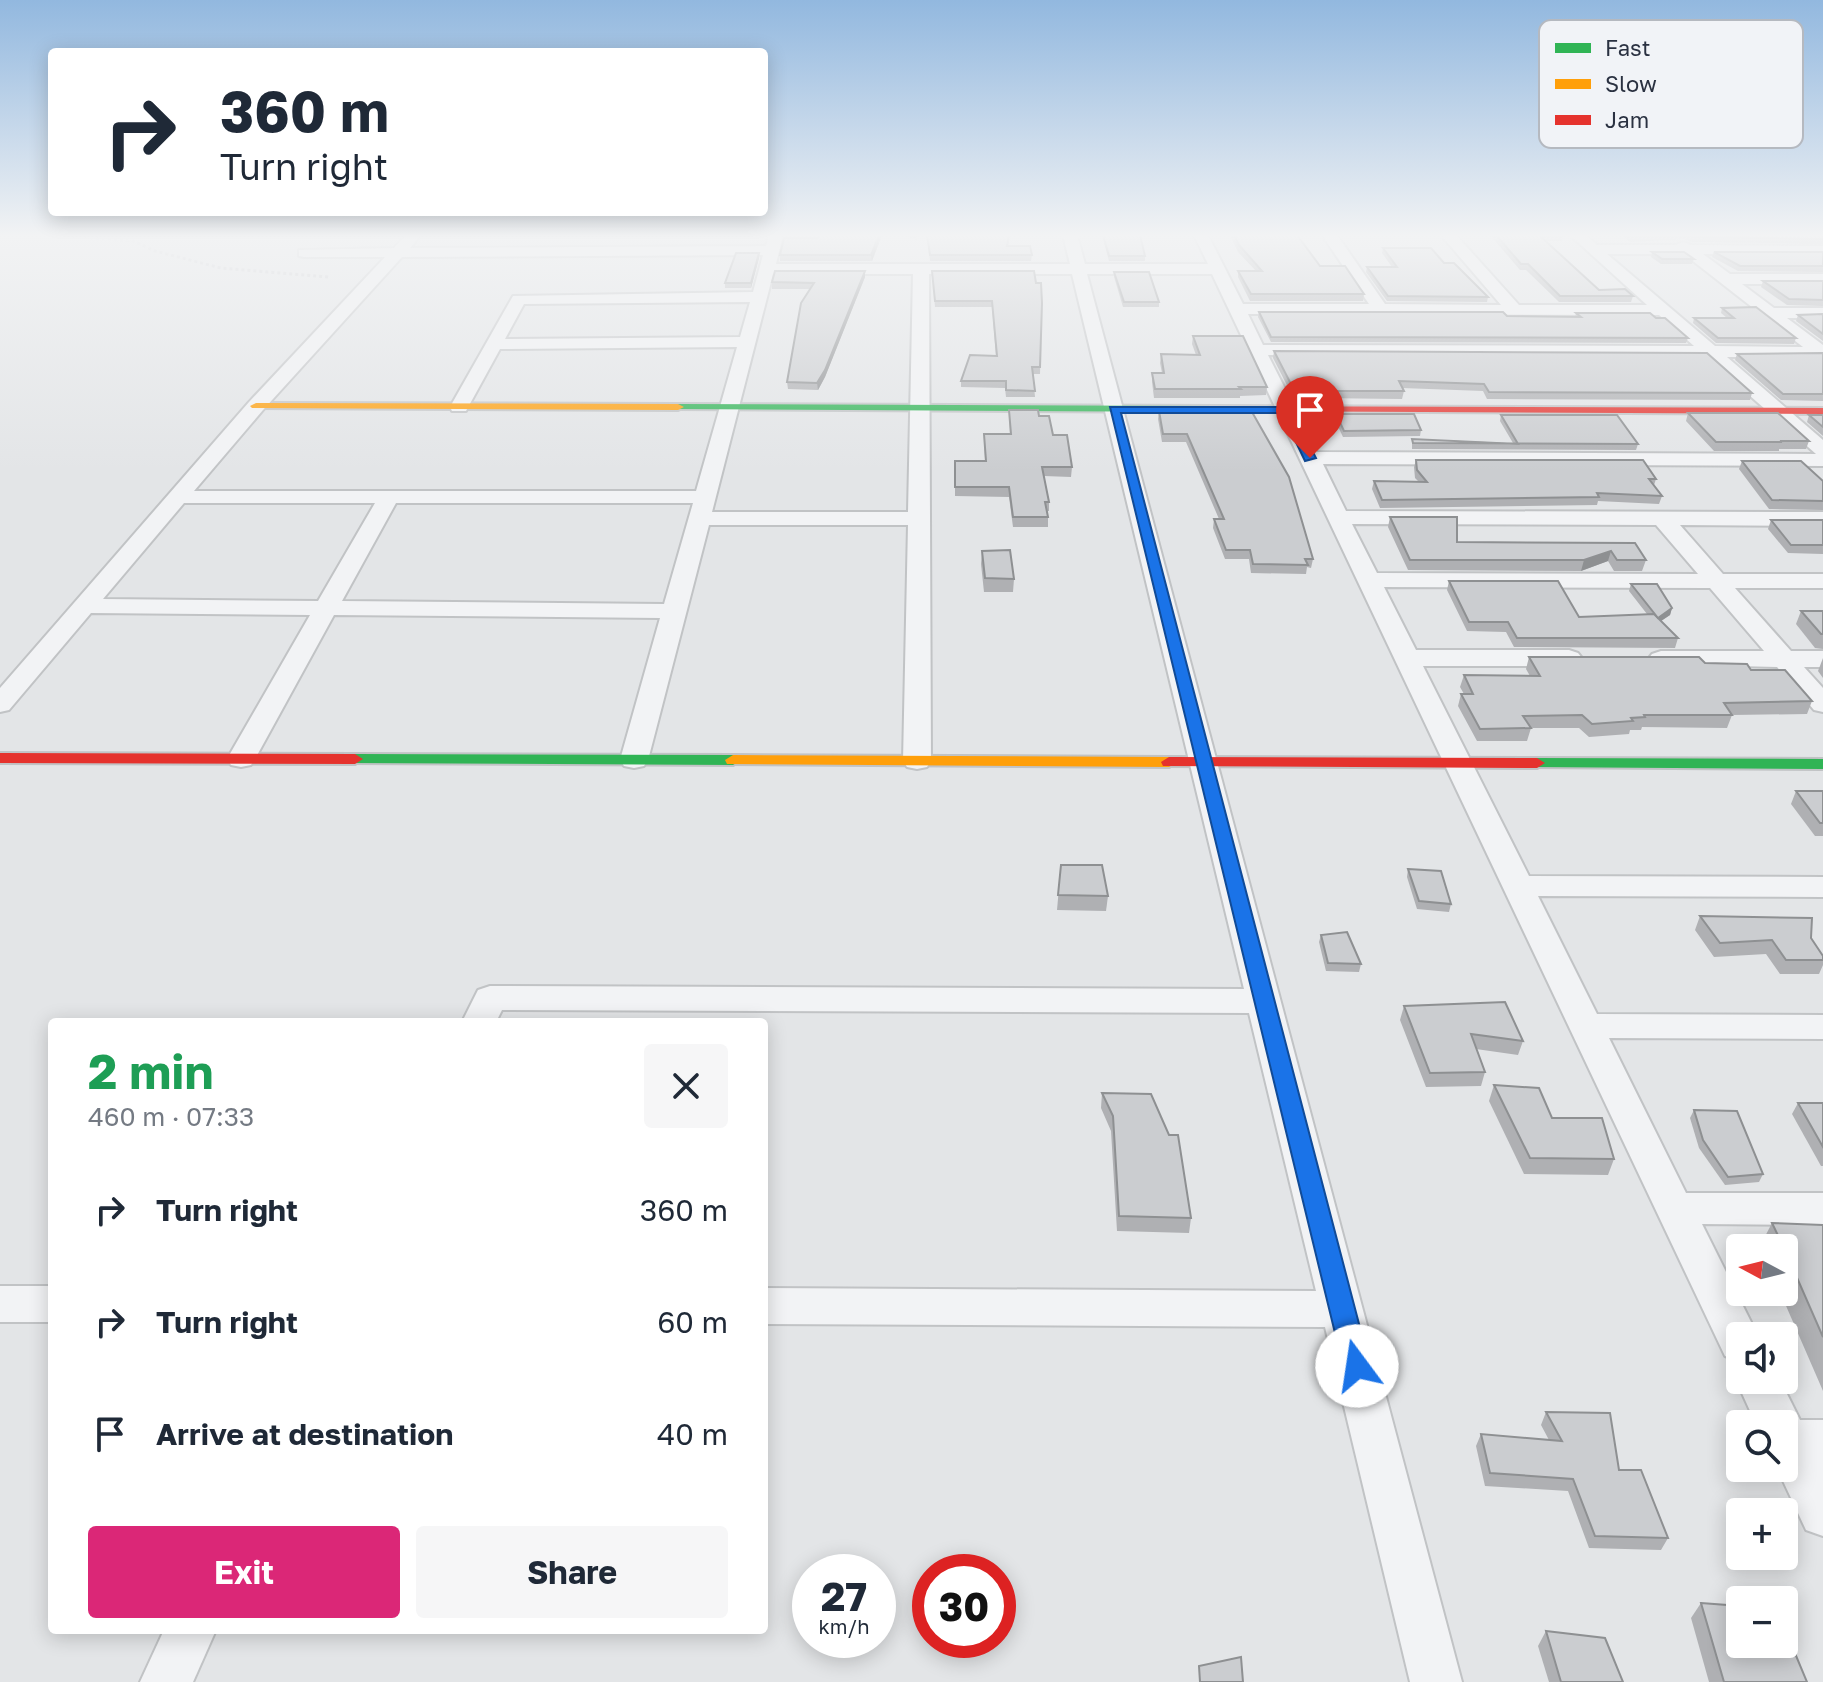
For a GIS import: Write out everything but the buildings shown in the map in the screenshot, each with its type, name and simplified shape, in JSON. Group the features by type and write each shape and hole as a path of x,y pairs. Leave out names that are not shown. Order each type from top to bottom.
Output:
{"street":[{"path":"0,704 181,497 256,406 342,313"},
{"path":"459,407 511,313"},
{"path":"634,760 755,313"},
{"path":"917,761 921,313"},
{"path":"1089,313 1436,1682"},
{"path":"1239,313 1730,1322"},
{"path":"1667,313 1823,450"},
{"path":"1771,313 1822,352"},
{"path":"494,344 748,342"},
{"path":"1257,350 1822,352"},
{"path":"256,406 1823,411"},
{"path":"1310,458 1823,460"},
{"path":"181,497 389,497 919,519"},
{"path":"241,759 389,497"},
{"path":"1338,517 1823,519"},
{"path":"1662,518 1823,704"},
{"path":"1369,580 1823,581"},
{"path":"86,606 675,611"},
{"path":"1407,658 1595,658"},
{"path":"1642,659 1823,659"},
{"path":"0,758 1823,764"},
{"path":"1518,886 1823,887"},
{"path":"481,1018 490,998 1264,1001"},
{"path":"1586,1026 1823,1027"},
{"path":"1674,1208 1823,1209"},
{"path":"0,1304 48,1304"},
{"path":"768,1306 1342,1309"},
{"path":"1798,1448 1823,1514"},
{"path":"166,1682 189,1634"}],"traffic: fast":[{"path":"678,407 1217,409"},
{"path":"355,759 733,760"},
{"path":"1537,763 1823,764"}],"traffic: slow":[{"path":"256,406 678,407"},
{"path":"733,760 1169,762"}],"traffic: jam":[{"path":"1217,409 1823,411"},
{"path":"0,758 355,759"},
{"path":"1169,762 1537,763"}],"route":[{"path":"1310,458 1286,410 1114,409 1357,1366"}]}
